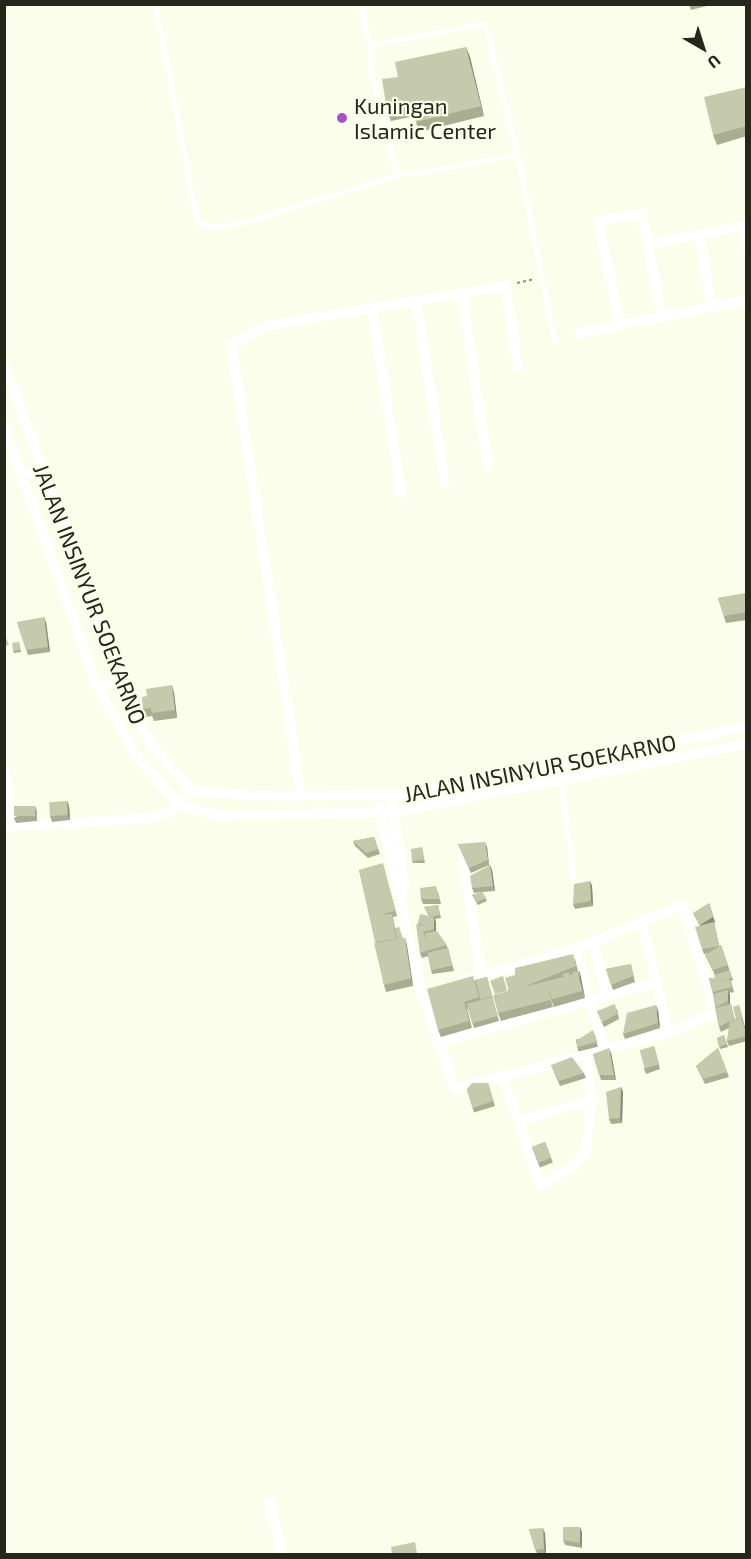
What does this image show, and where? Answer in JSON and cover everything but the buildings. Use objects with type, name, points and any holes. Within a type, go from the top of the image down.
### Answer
[{"type":"street","points":[[620,325],[598,221],[642,214],[663,317]]},
{"type":"street","points":[[656,243],[743,226],[747,246]]},
{"type":"street","points":[[699,234],[711,307]]},
{"type":"street","points":[[301,796],[231,345],[266,327],[505,286],[518,366]]},
{"type":"street","points":[[462,293],[488,467]]},
{"type":"street","points":[[580,333],[747,300]]},
{"type":"street","points":[[416,301],[445,483]]},
{"type":"street","points":[[372,308],[402,494]]},
{"type":"street","name":"JALAN INSINYUR SOEKARNO","points":[[4,363],[119,679],[152,746],[191,790],[301,796],[392,795],[747,727]]},
{"type":"street","name":"JALAN INSINYUR SOEKARNO","points":[[4,426],[20,476],[98,688],[137,757],[179,805],[219,816],[394,812],[561,783],[747,744]]},
{"type":"street","points":[[20,476],[42,470]]},
{"type":"street","points":[[98,688],[119,679]]},
{"type":"street","points":[[661,745],[664,761]]},
{"type":"street","points":[[4,767],[9,826],[153,818],[179,805],[191,790]]},
{"type":"street","points":[[392,795],[404,885],[401,893]]},
{"type":"street","points":[[376,796],[437,1043],[455,1089],[711,1020],[716,1010],[686,907],[575,949],[451,984]]},
{"type":"street","points":[[462,854],[481,976]]},
{"type":"street","points":[[642,922],[668,1032]]},
{"type":"street","points":[[594,942],[607,996]]},
{"type":"street","points":[[575,949],[604,1048]]},
{"type":"street","points":[[437,1043],[658,982]]},
{"type":"street","points":[[502,1076],[541,1185],[574,1166],[586,1151],[591,1100],[586,1053]]},
{"type":"street","points":[[518,1121],[591,1100]]},
{"type":"street","points":[[270,1502],[282,1554]]},
{"type":"lane","points":[[155,4],[197,222],[212,227],[238,224],[401,174],[517,154]]},
{"type":"lane","points":[[359,4],[370,45],[369,62],[387,141],[401,174]]},
{"type":"lane","points":[[370,45],[485,23],[517,154],[554,340]]},
{"type":"lane","points":[[561,783],[574,885]]},
{"type":"path","points":[[505,286],[543,277]]},
{"type":"place","name":"Kuningan Islamic Center","points":[[342,118]]}]
